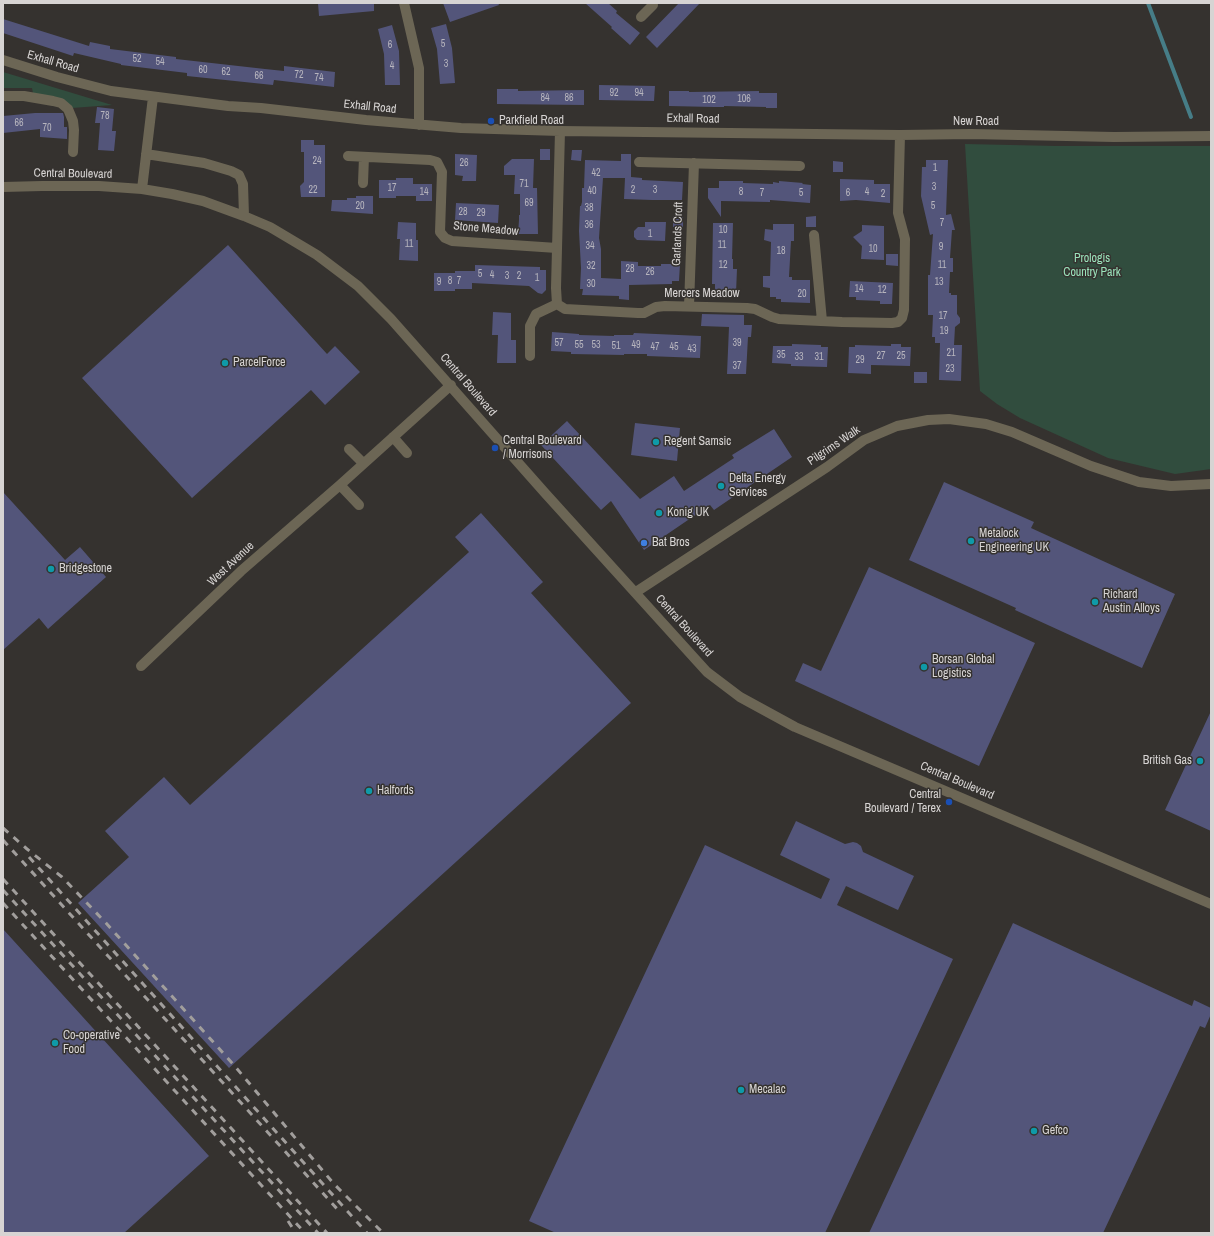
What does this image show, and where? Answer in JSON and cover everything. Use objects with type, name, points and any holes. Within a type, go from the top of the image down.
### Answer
[{"type":"street","points":[[404,3],[419,68],[419,125]]},
{"type":"street","points":[[641,18],[652,4]]},
{"type":"street","name":"Exhall Road","points":[[3,60],[111,92],[152,98],[419,125],[461,128],[560,131],[740,133]]},
{"type":"street","points":[[3,96],[24,96],[61,103],[68,109],[73,121],[73,152]]},
{"type":"street","points":[[142,189],[152,98]]},
{"type":"street","points":[[530,356],[530,326],[536,314],[557,304],[560,131]]},
{"type":"street","name":"New Road","points":[[740,133],[900,135],[971,134],[1114,137],[1211,136]]},
{"type":"street","name":"Mercers Meadow","points":[[557,304],[565,309],[638,313],[644,313],[665,306],[747,308],[755,309],[779,319],[842,322],[898,322],[902,318],[904,310],[905,240],[898,213],[900,135]]},
{"type":"street","points":[[146,154],[204,163],[239,175],[243,184],[244,216]]},
{"type":"street","name":"Stone Meadow","points":[[348,156],[430,160],[438,162],[442,172],[440,232],[445,238],[452,241],[557,248]]},
{"type":"street","points":[[363,183],[364,157]]},
{"type":"street","points":[[639,162],[800,166]]},
{"type":"street","name":"Garlands Croft","points":[[689,306],[694,163]]},
{"type":"street","name":"Central Boulevard","points":[[3,187],[99,186],[142,189],[203,202],[244,216],[270,227],[317,255],[358,286],[392,318],[545,493],[707,672],[740,697],[796,727],[1211,904]]},
{"type":"street","points":[[814,235],[822,321]]},
{"type":"street","name":"West Avenue","points":[[141,666],[241,571],[340,485],[451,385]]},
{"type":"street","name":"Pilgrims Walk","points":[[636,592],[827,467],[864,440],[898,426],[928,420],[949,419],[986,424],[1012,432],[1092,466],[1139,482],[1171,486],[1211,484]]},
{"type":"street","points":[[393,437],[407,453]]},
{"type":"street","points":[[349,449],[363,463]]},
{"type":"street","points":[[340,485],[359,505]]},
{"type":"green space","points":[[3,72],[112,105],[72,108],[33,93],[32,88],[3,88]]},
{"type":"green space","name":"Prologis Country Park","points":[[965,144],[1056,146],[1211,146],[1211,469],[1175,474],[1108,458],[1020,418],[997,404],[980,391]]},
{"type":"building","points":[[318,3],[374,3],[374,11],[319,16]]},
{"type":"building","points":[[443,3],[498,3],[499,5],[450,22]]},
{"type":"building","points":[[585,3],[608,3],[617,11],[616,13],[640,33],[630,45]]},
{"type":"building","points":[[679,3],[700,3],[657,48],[646,37]]},
{"type":"building","points":[[3,19],[89,46],[90,42],[110,46],[110,49],[176,57],[176,59],[265,69],[284,71],[284,66],[335,72],[334,87],[274,80],[273,85],[187,76],[187,73],[121,65],[74,53],[73,56],[3,33]]},
{"type":"building","points":[[446,24],[452,48],[455,83],[440,84],[437,49],[431,28]]},
{"type":"building","points":[[392,25],[399,51],[400,85],[385,85],[384,54],[378,29]]},
{"type":"building","points":[[599,85],[655,86],[654,101],[599,100]]},
{"type":"building","points":[[497,89],[518,89],[518,91],[584,90],[584,105],[497,104]]},
{"type":"building","points":[[669,91],[759,91],[759,93],[777,93],[777,108],[669,106]]},
{"type":"building","points":[[97,107],[114,109],[112,131],[116,131],[114,151],[98,150],[100,123],[95,123]]},
{"type":"building","points":[[35,113],[63,113],[64,127],[67,127],[67,139],[40,137],[40,129],[3,133],[3,116]]},
{"type":"building","points":[[301,140],[314,140],[314,145],[325,145],[325,197],[301,197],[300,186],[304,182],[304,152],[301,152]]},
{"type":"building","points":[[540,149],[550,149],[550,160],[540,160]]},
{"type":"building","points":[[572,150],[582,150],[581,161],[571,160]]},
{"type":"building","points":[[455,154],[477,155],[476,181],[462,181],[463,176],[455,175]]},
{"type":"building","points":[[621,154],[631,154],[631,177],[642,178],[642,180],[683,182],[682,200],[624,199],[625,178],[603,178],[599,238],[601,249],[601,278],[621,279],[621,261],[638,262],[638,266],[680,264],[679,281],[672,281],[672,284],[629,285],[629,300],[619,299],[619,296],[582,295],[583,289],[580,289],[581,268],[579,231],[582,188],[584,188],[585,160],[621,161]]},
{"type":"building","points":[[512,159],[534,159],[533,188],[537,188],[538,234],[518,234],[520,194],[514,194],[515,175],[504,175],[504,166]]},
{"type":"building","points":[[926,160],[948,160],[946,215],[951,214],[955,230],[952,230],[950,258],[953,258],[953,272],[950,272],[949,293],[951,293],[951,295],[957,295],[957,314],[960,318],[960,323],[955,327],[954,345],[962,345],[961,381],[939,380],[940,343],[935,343],[935,337],[932,337],[933,315],[928,315],[928,275],[930,275],[933,234],[930,235],[921,196],[922,167],[926,167]]},
{"type":"building","points":[[833,161],[843,162],[843,172],[833,172]]},
{"type":"building","points":[[396,178],[413,178],[413,184],[432,184],[432,201],[416,201],[416,196],[379,198],[379,180],[396,180]]},
{"type":"building","points":[[840,179],[874,180],[874,184],[890,184],[890,203],[856,200],[840,201]]},
{"type":"building","points":[[719,181],[743,181],[743,183],[773,184],[773,182],[779,183],[779,181],[803,183],[802,184],[811,185],[810,203],[770,200],[770,202],[721,201],[721,217],[708,198],[708,188],[719,188]]},
{"type":"building","points":[[356,196],[373,196],[373,214],[331,211],[332,200],[347,200],[347,198],[356,198]]},
{"type":"building","points":[[456,203],[499,205],[498,223],[455,220]]},
{"type":"building","points":[[673,216],[683,217],[683,227],[673,227]]},
{"type":"building","points":[[816,216],[816,227],[806,227],[806,217]]},
{"type":"building","points":[[398,222],[416,223],[418,261],[399,260],[400,239],[397,239]]},
{"type":"building","points":[[645,222],[666,222],[665,241],[637,240],[634,237],[634,231],[638,227],[645,227]]},
{"type":"building","points":[[713,223],[733,223],[732,259],[733,269],[737,269],[736,293],[715,293],[715,284],[712,284]]},
{"type":"building","points":[[773,224],[794,224],[794,241],[791,241],[789,277],[792,277],[792,280],[810,280],[810,303],[781,302],[781,299],[770,297],[770,288],[763,287],[763,276],[770,276],[771,242],[764,240],[765,229],[773,230]]},
{"type":"building","points":[[862,225],[884,226],[884,260],[861,259],[862,246],[853,237],[862,231]]},
{"type":"building","name":"ParcelForce","points":[[228,245],[327,354],[335,346],[360,372],[325,405],[311,390],[192,498],[82,378]]},
{"type":"building","points":[[886,254],[898,254],[898,266],[886,265]]},
{"type":"building","points":[[475,265],[540,267],[540,270],[546,270],[546,290],[542,294],[538,293],[529,286],[472,283],[472,289],[434,291],[434,273],[475,271]]},
{"type":"building","points":[[850,281],[893,283],[892,304],[880,304],[880,301],[856,300],[856,297],[849,297]]},
{"type":"building","points":[[493,312],[511,313],[511,340],[516,340],[516,363],[497,363],[498,335],[492,335]]},
{"type":"building","points":[[702,314],[744,315],[744,325],[752,325],[751,337],[748,337],[746,374],[727,374],[729,327],[701,326]]},
{"type":"building","points":[[552,332],[579,335],[614,336],[633,335],[634,333],[701,336],[700,358],[647,356],[647,354],[571,354],[571,352],[551,351]]},
{"type":"building","points":[[792,344],[821,345],[821,347],[828,347],[827,367],[791,366],[791,364],[772,363],[773,346],[792,346]]},
{"type":"building","points":[[891,344],[901,344],[901,347],[911,347],[910,366],[871,365],[871,374],[848,373],[849,347],[855,347],[855,345],[891,346]]},
{"type":"building","points":[[914,372],[927,372],[927,383],[914,383]]},
{"type":"building","points":[[567,421],[640,499],[674,476],[684,491],[734,458],[732,455],[774,429],[792,457],[714,510],[710,505],[644,550],[611,501],[601,510],[541,445]]},
{"type":"building","name":"Regent Samsic","points":[[635,423],[680,428],[677,461],[631,455]]},
{"type":"building","points":[[944,482],[1034,522],[1031,528],[1175,594],[1142,668],[1015,610],[1016,608],[909,560]]},
{"type":"building","name":"Bridgestone","points":[[3,492],[65,560],[80,547],[106,577],[48,629],[39,618],[3,650]]},
{"type":"building","name":"Halfords","points":[[481,513],[543,582],[531,593],[631,703],[229,1068],[78,903],[129,857],[105,831],[164,777],[190,805],[469,552],[455,537]]},
{"type":"building","name":"Borsan Global Logistics","points":[[869,567],[1035,643],[979,766],[795,681],[803,663],[821,671]]},
{"type":"building","name":"British Gas","points":[[1211,711],[1211,831],[1165,810]]},
{"type":"building","name":"Mecalac","points":[[796,821],[845,844],[853,842],[857,843],[861,846],[863,852],[914,876],[898,910],[846,886],[837,905],[953,959],[825,1233],[556,1233],[529,1221],[705,845],[821,899],[830,879],[780,855]]},
{"type":"building","name":"Gefco","points":[[1013,923],[1192,1006],[1194,1000],[1211,1008],[1211,1014],[1205,1028],[1200,1026],[1103,1233],[869,1233]]},
{"type":"building","name":"Co-operative Food","points":[[3,929],[209,1156],[124,1233],[3,1233]]},
{"type":"waterway","points":[[1148,3],[1191,117]]},
{"type":"railway","points":[[3,828],[62,877],[106,923],[233,1064],[334,1184],[383,1233]]},
{"type":"railway","points":[[3,840],[339,1211]]},
{"type":"railway","points":[[29,857],[367,1233]]},
{"type":"railway","points":[[3,879],[327,1233]]},
{"type":"railway","points":[[3,890],[318,1233]]},
{"type":"railway","points":[[3,903],[305,1233]]},
{"type":"railway","points":[[288,1221],[296,1233]]},
{"type":"place","name":"Parkfield Road","points":[[491,121]]},
{"type":"place","name":"ParcelForce","points":[[225,363]]},
{"type":"place","name":"Regent Samsic","points":[[656,442]]},
{"type":"place","name":"Central Boulevard / Morrisons","points":[[495,448]]},
{"type":"place","name":"Delta Energy Services","points":[[721,486]]},
{"type":"place","name":"Konig UK","points":[[659,513]]},
{"type":"place","name":"Metalock Engineering UK","points":[[971,541]]},
{"type":"place","name":"Bat Bros","points":[[644,543]]},
{"type":"place","name":"Bridgestone","points":[[51,569]]},
{"type":"place","name":"Richard Austin Alloys","points":[[1095,602]]},
{"type":"place","name":"Borsan Global Logistics","points":[[924,667]]},
{"type":"place","name":"British Gas","points":[[1200,761]]},
{"type":"place","name":"Halfords","points":[[369,791]]},
{"type":"place","name":"Central Boulevard / Terex","points":[[949,802]]},
{"type":"place","name":"Co-operative Food","points":[[55,1043]]},
{"type":"place","name":"Mecalac","points":[[741,1090]]},
{"type":"place","name":"Gefco","points":[[1034,1131]]}]
